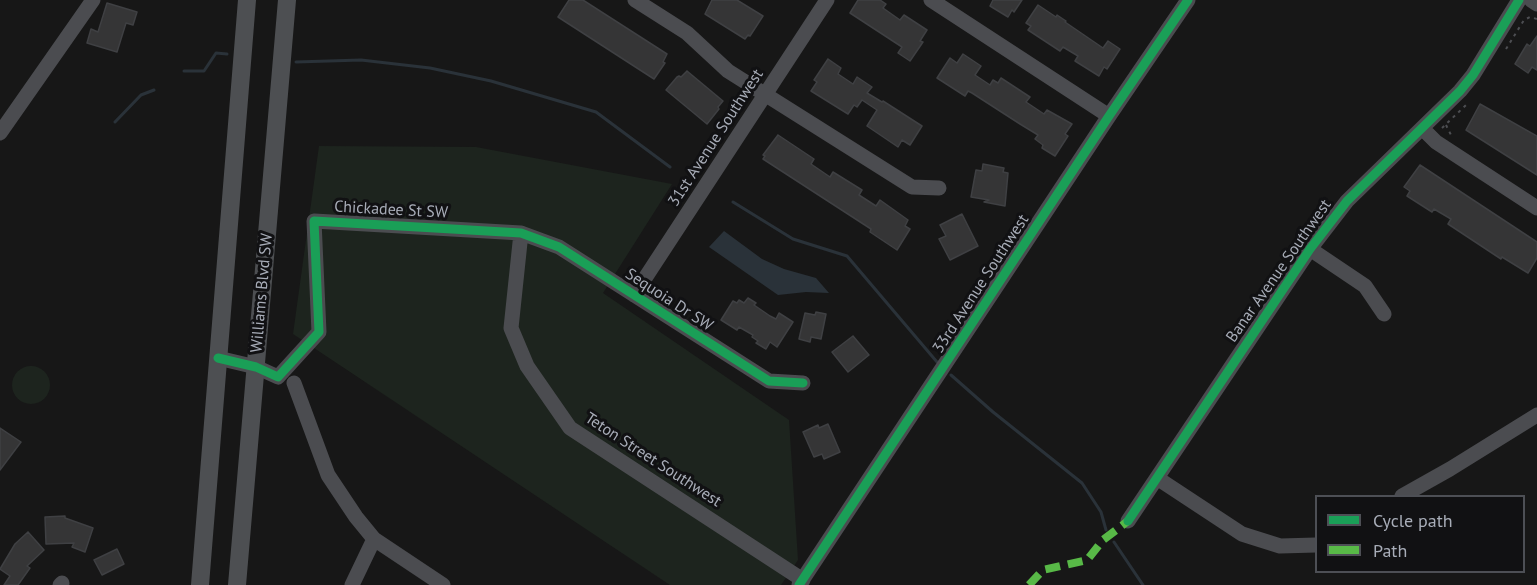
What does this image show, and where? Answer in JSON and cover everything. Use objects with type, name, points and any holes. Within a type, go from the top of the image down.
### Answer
[{"type":"main road","points":[[200,585],[247,0]]},
{"type":"main road","name":"Williams Blvd SW","points":[[237,585],[287,0]]},
{"type":"street","points":[[0,133],[93,0]]},
{"type":"street","points":[[635,0],[687,33],[728,71],[912,187],[939,188]]},
{"type":"street","name":"31st Avenue Southwest","points":[[634,295],[827,0]]},
{"type":"street","points":[[931,0],[1109,116]]},
{"type":"street","name":"33rd Avenue Southwest","points":[[801,582],[1188,0]]},
{"type":"street","name":"Banar Avenue Southwest","points":[[1128,521],[1310,249],[1347,201],[1460,91],[1473,75],[1519,0]]},
{"type":"street","points":[[1531,0],[1537,4]]},
{"type":"street","points":[[1423,129],[1436,142],[1537,208]]},
{"type":"street","name":"Chickadee St SW","points":[[218,357],[256,367],[278,376],[319,332],[314,220],[521,233]]},
{"type":"street","name":"Sequoia Dr SW","points":[[521,233],[559,247],[769,381],[803,383]]},
{"type":"street","name":"Teton Street Southwest","points":[[521,233],[511,328],[527,366],[570,428],[801,582]]},
{"type":"street","points":[[1310,249],[1365,286],[1384,314]]},
{"type":"street","points":[[294,383],[328,475],[356,517],[374,539],[443,585]]},
{"type":"street","points":[[1404,495],[1537,415]]},
{"type":"street","points":[[1157,478],[1242,534],[1280,546],[1315,545]]},
{"type":"street","points":[[352,585],[374,539]]},
{"type":"shaded area","points":[[319,146],[476,147],[672,184],[603,293],[789,420],[798,560],[781,585],[670,585],[293,334]]},
{"type":"shaded area","points":[[724,231],[762,259],[784,269],[816,278],[829,293],[806,292],[778,295],[709,247]]},
{"type":"shaded area","points":[[31,366],[45,371],[50,385],[45,399],[31,404],[17,399],[12,385],[17,371]]},
{"type":"building","points":[[569,0],[583,0],[667,54],[663,62],[665,63],[654,79],[558,17]]},
{"type":"building","points":[[712,0],[737,0],[763,16],[750,36],[748,35],[745,39],[705,14]]},
{"type":"building","points":[[858,0],[880,0],[886,4],[883,8],[900,20],[904,15],[927,30],[920,41],[923,42],[910,61],[898,53],[902,47],[850,13]]},
{"type":"building","points":[[993,0],[1022,0],[1008,17],[990,6]]},
{"type":"building","points":[[107,3],[137,12],[133,25],[126,23],[117,52],[87,43],[91,29],[98,32]]},
{"type":"building","points":[[1038,5],[1056,17],[1057,15],[1103,48],[1108,41],[1120,49],[1107,69],[1104,67],[1099,76],[1075,61],[1078,56],[1063,47],[1060,51],[1028,30],[1031,26],[1026,23]]},
{"type":"building","points":[[1537,36],[1537,70],[1532,67],[1528,73],[1515,64],[1527,44],[1530,46]]},
{"type":"building","points":[[963,54],[981,66],[975,75],[990,85],[993,80],[998,83],[1001,78],[1030,97],[1026,102],[1044,114],[1047,110],[1072,124],[1065,134],[1068,136],[1055,156],[1042,148],[1043,145],[1035,139],[1038,135],[972,93],[968,91],[965,96],[937,78],[950,58],[957,63]]},
{"type":"building","points":[[828,59],[841,68],[838,74],[853,84],[857,77],[872,87],[867,93],[922,126],[910,145],[902,140],[898,147],[867,126],[877,110],[862,100],[857,107],[854,105],[848,114],[811,91],[817,82],[814,80]]},
{"type":"building","points":[[687,71],[723,101],[707,124],[666,90],[677,77],[681,77]]},
{"type":"building","points":[[1480,104],[1537,136],[1537,175],[1466,130]]},
{"type":"building","points":[[778,135],[814,159],[811,164],[830,177],[833,172],[862,190],[859,195],[876,206],[880,200],[908,220],[905,226],[910,229],[897,250],[870,232],[871,229],[763,159],[765,156],[763,155]]},
{"type":"building","points":[[983,164],[1004,168],[1003,172],[1008,173],[1005,206],[971,197],[976,170],[982,171]]},
{"type":"building","points":[[1420,165],[1537,242],[1537,258],[1528,273],[1502,257],[1501,259],[1448,224],[1451,219],[1434,209],[1432,212],[1407,196],[1410,191],[1404,187]]},
{"type":"building","points":[[962,214],[978,246],[950,260],[939,239],[946,236],[940,225]]},
{"type":"building","points":[[748,298],[770,316],[776,319],[779,313],[793,322],[777,347],[770,342],[766,349],[756,343],[758,341],[752,337],[753,335],[739,327],[737,330],[721,320],[733,301],[737,303],[739,300],[744,303]]},
{"type":"building","points":[[816,312],[826,314],[821,339],[811,337],[810,342],[799,339],[805,313],[815,315]]},
{"type":"building","points":[[853,336],[869,355],[848,372],[832,352]]},
{"type":"building","points":[[828,424],[840,452],[824,459],[822,454],[814,457],[803,432],[818,425],[819,428]]},
{"type":"building","points":[[0,428],[21,442],[0,470]]},
{"type":"building","points":[[65,516],[65,518],[93,528],[85,552],[72,547],[74,543],[46,544],[45,517]]},
{"type":"building","points":[[28,532],[44,550],[27,566],[30,568],[18,585],[4,585],[10,576],[0,569],[15,544]]},
{"type":"building","points":[[117,549],[124,564],[102,575],[94,560]]},
{"type":"waterway","points":[[184,71],[204,71],[216,53],[227,54]]},
{"type":"waterway","points":[[296,62],[361,60],[430,68],[491,81],[596,112],[670,167]]},
{"type":"waterway","points":[[115,122],[141,95],[154,90]]},
{"type":"waterway","points":[[733,202],[793,239],[847,256],[937,362]]},
{"type":"waterway","points":[[951,375],[993,412],[1082,483],[1101,512],[1106,530]]},
{"type":"waterway","points":[[1114,542],[1143,585]]},
{"type":"marked path","points":[[1029,585],[1043,570],[1087,560],[1103,540],[1128,521]]},
{"type":"cycle path","points":[[799,585],[1188,0]]},
{"type":"cycle path","points":[[1128,521],[1310,249],[1347,201],[1460,91],[1473,75],[1519,0]]},
{"type":"cycle path","points":[[218,358],[256,367],[278,377],[319,332],[314,221],[521,233],[559,247],[769,381],[803,383]]}]
